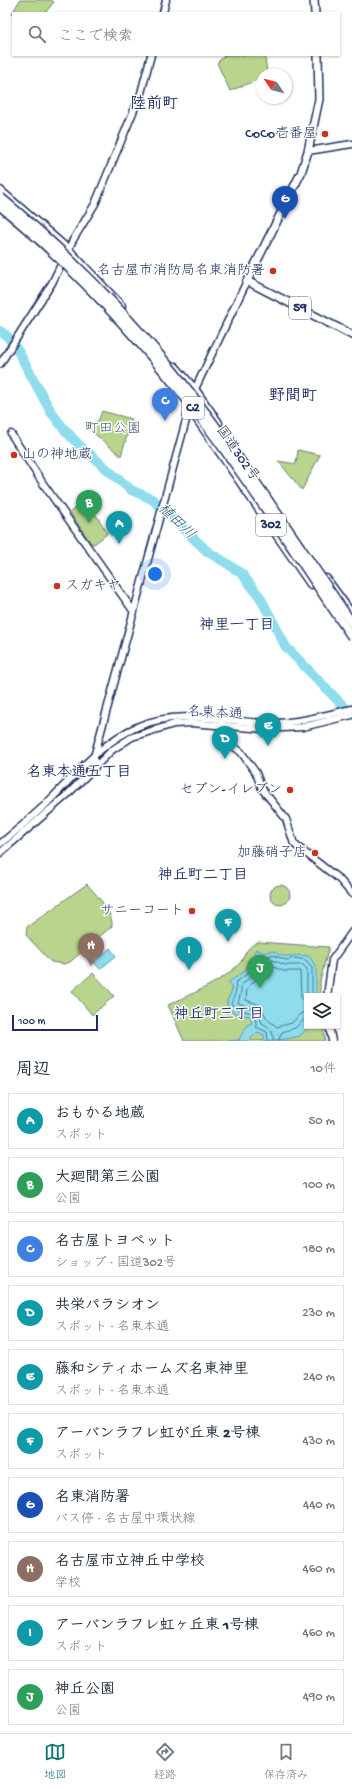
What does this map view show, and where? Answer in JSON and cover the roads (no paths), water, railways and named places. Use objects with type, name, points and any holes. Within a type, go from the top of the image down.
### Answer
[{"type":"highway","name":"国道302号","points":[[0,191],[68,250],[111,295],[194,389],[352,615]]},
{"type":"highway","name":"C2","points":[[0,197],[109,298],[174,372],[239,459],[352,623]]},
{"type":"highway","name":"国道302号","points":[[0,208],[62,264],[122,327],[189,408],[352,643]]},
{"type":"highway","name":"C2","points":[[0,208],[40,241],[104,303],[167,375],[202,419],[234,464],[352,637]]},
{"type":"main road","points":[[314,0],[315,12]]},
{"type":"main road","points":[[247,281],[301,173],[308,151],[319,99],[318,56]]},
{"type":"main road","name":"59","points":[[247,281],[352,335]]},
{"type":"street","points":[[163,12],[166,0]]},
{"type":"street","points":[[0,364],[52,283],[68,250],[95,204],[141,93],[151,56]]},
{"type":"street","points":[[308,151],[352,144]]},
{"type":"street","points":[[94,766],[94,757],[194,389],[247,281]]},
{"type":"street","points":[[12,434],[42,482],[134,612]]},
{"type":"street","name":"名東本通","points":[[0,853],[68,794],[94,766],[112,750],[132,737],[174,724],[272,723],[302,721],[352,709]]},
{"type":"street","name":"名東本通","points":[[0,844],[44,807],[94,757],[114,740],[138,726],[157,720],[179,718],[262,729],[303,728],[352,715]]},
{"type":"street","points":[[222,723],[220,736],[241,752],[249,762],[260,780],[262,789],[286,819],[294,844],[339,880],[352,894]]},
{"type":"street","points":[[327,993],[332,960],[352,932]]},
{"type":"street","points":[[329,1029],[332,1041]]},
{"type":"water","points":[[110,948],[116,956],[100,969],[94,962]]},
{"type":"water","points":[[256,949],[262,953],[271,951],[283,956],[309,956],[316,967],[316,993],[304,993],[304,1029],[306,1029],[300,1036],[264,1041],[264,1035],[258,1032],[248,1041],[238,1041],[247,1025],[252,1023],[250,1016],[236,1013],[227,1006],[232,990],[229,982],[245,971]]},
{"type":"waterway","name":"植田川","points":[[0,331],[8,337],[18,351],[51,412],[65,430],[78,444],[131,490],[152,499],[208,552],[242,574],[260,597],[286,647],[352,715]]},
{"type":"waterway","points":[[231,1041],[239,1040]]},
{"type":"place","name":"CoCo壱番屋","points":[[325,134]]},
{"type":"place","name":"名東消防署","points":[[285,219]]},
{"type":"place","name":"名古屋市消防局名東消防署","points":[[273,271]]},
{"type":"place","name":"名古屋トヨペット","points":[[165,421]]},
{"type":"place","name":"山の神地蔵","points":[[14,455]]},
{"type":"place","name":"大廻間第三公園","points":[[89,523]]},
{"type":"place","name":"おもかる地蔵","points":[[119,544]]},
{"type":"place","name":"スガキヤ","points":[[57,586]]},
{"type":"place","name":"藤和シティホームズ名東神里","points":[[268,746]]},
{"type":"place","name":"共栄パラシオン","points":[[225,759]]},
{"type":"place","name":"セブン-イレブン","points":[[290,790]]},
{"type":"place","name":"加藤硝子店","points":[[315,853]]},
{"type":"place","name":"サニーコート","points":[[192,911]]},
{"type":"place","name":"アーバンラフレ虹が丘東 2号棟","points":[[228,942]]},
{"type":"place","name":"名古屋市立神丘中学校","points":[[91,966]]},
{"type":"place","name":"アーバンラフレ虹ヶ丘東 1号棟","points":[[189,970]]},
{"type":"place","name":"神丘公園","points":[[260,988]]},
{"type":"district","name":"陸前町","points":[[154,105]]},
{"type":"district","name":"野間町","points":[[293,397]]},
{"type":"district","name":"神里一丁目","points":[[237,626]]},
{"type":"district","name":"名東本通五丁目","points":[[79,773]]},
{"type":"district","name":"神丘町二丁目","points":[[203,876]]},
{"type":"district","name":"神丘町三丁目","points":[[219,1015]]},
{"type":"park label","name":"町田公園","points":[[113,429]]}]
